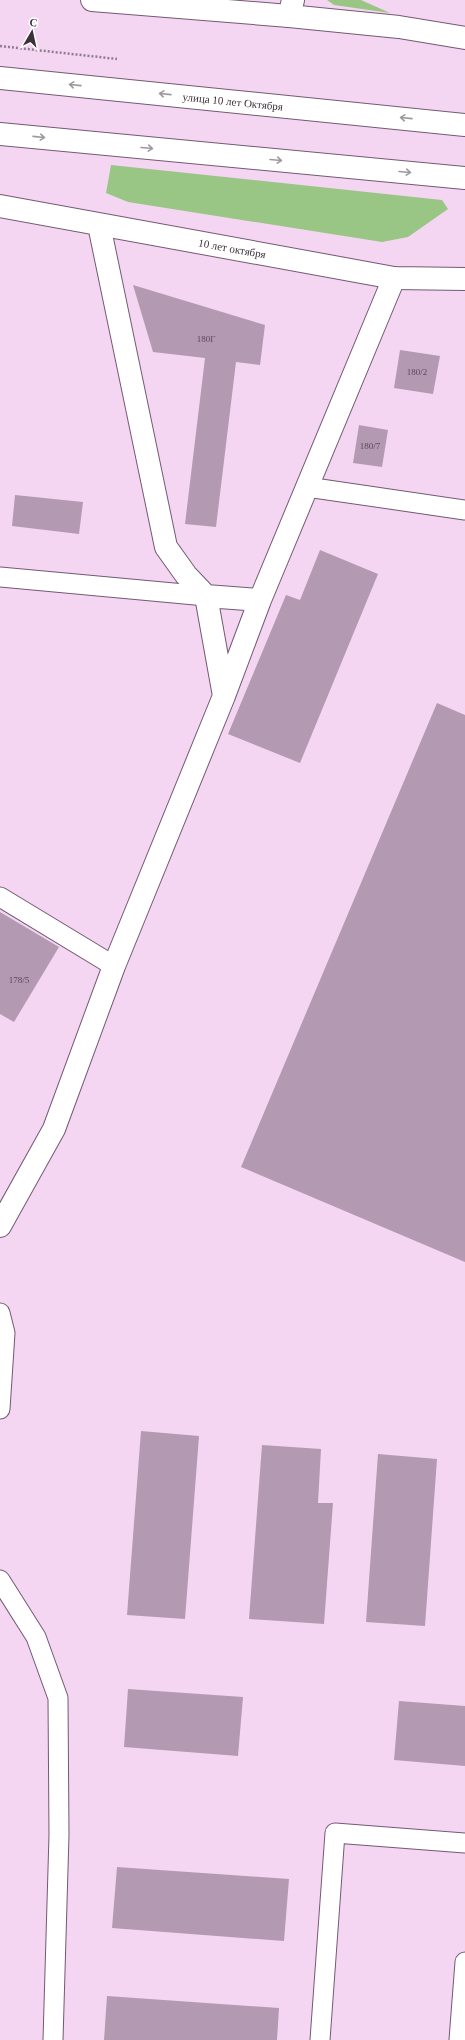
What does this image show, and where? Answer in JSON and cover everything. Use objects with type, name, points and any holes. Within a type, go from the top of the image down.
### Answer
[{"type":"street","points":[[92,0],[291,8],[462,37]]},
{"type":"street","name":"улица 10 лет Октября","points":[[0,78],[458,122]]},
{"type":"street","points":[[0,134],[465,178]]},
{"type":"street","name":"10 лет октября","points":[[0,206],[394,278],[465,279]]},
{"type":"street","points":[[99,225],[166,547],[186,575],[206,596],[224,696]]},
{"type":"street","points":[[0,1226],[54,1129],[114,966],[224,696],[260,600],[394,278]]},
{"type":"street","points":[[206,596],[260,600]]},
{"type":"lane","points":[[307,487],[465,510]]},
{"type":"lane","points":[[0,577],[206,596]]},
{"type":"lane","points":[[0,898],[114,966]]},
{"type":"lane","points":[[0,1313],[5,1333],[0,1409]]},
{"type":"lane","points":[[0,1580],[36,1637],[58,1698],[59,1835],[53,2040]]},
{"type":"lane","points":[[320,2040],[335,1834],[465,1843]]},
{"type":"lane","points":[[459,2040],[465,1962]]},
{"type":"path","points":[[0,46],[117,59]]},
{"type":"green space","points":[[327,0],[361,0],[390,13],[334,5]]},
{"type":"green space","points":[[111,165],[442,200],[448,209],[408,237],[382,242],[128,202],[106,193]]},
{"type":"building","points":[[133,285],[265,325],[260,365],[236,362],[216,527],[185,524],[205,358],[153,352]]},
{"type":"building","points":[[400,350],[440,356],[433,394],[394,388]]},
{"type":"building","points":[[359,425],[388,430],[382,467],[353,463]]},
{"type":"building","points":[[15,495],[83,502],[79,534],[12,526]]},
{"type":"building","points":[[320,550],[378,574],[300,763],[228,734],[286,595],[300,600]]},
{"type":"building","points":[[437,703],[465,715],[465,1262],[241,1167]]},
{"type":"building","points":[[0,912],[59,947],[14,1022],[0,1014]]},
{"type":"building","points":[[141,1431],[199,1436],[185,1619],[127,1615]]},
{"type":"building","points":[[262,1445],[321,1449],[318,1503],[333,1503],[324,1624],[249,1619]]},
{"type":"building","points":[[378,1454],[437,1459],[425,1626],[366,1622]]},
{"type":"building","points":[[128,1689],[243,1697],[238,1756],[124,1747]]},
{"type":"building","points":[[399,1701],[465,1706],[465,1766],[394,1760]]},
{"type":"building","points":[[117,1867],[289,1879],[284,1941],[112,1928]]},
{"type":"building","points":[[107,1996],[279,2008],[277,2040],[104,2040]]}]
